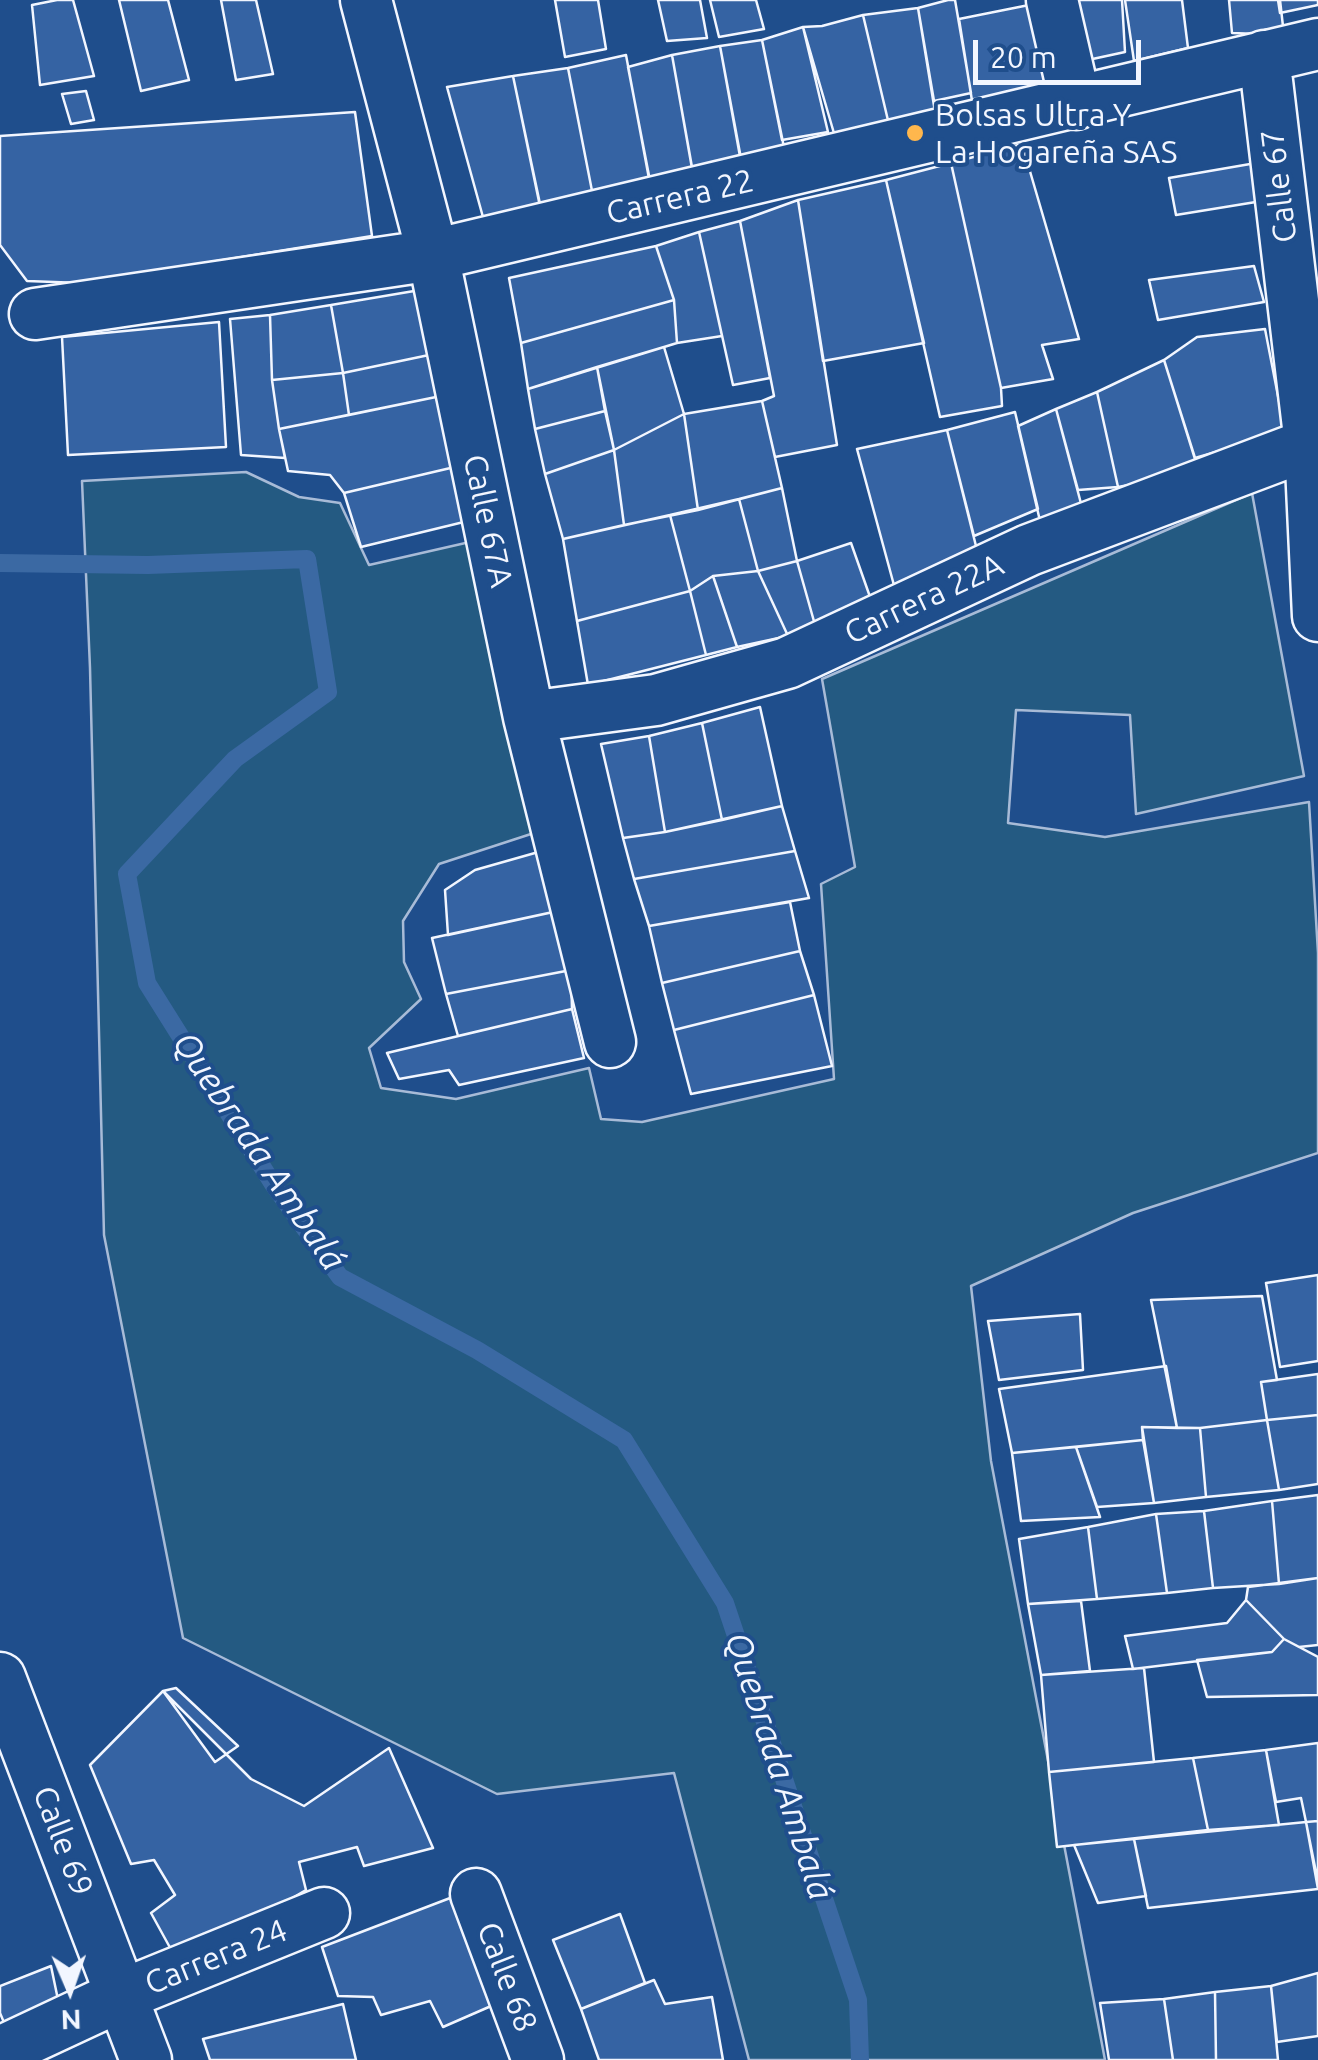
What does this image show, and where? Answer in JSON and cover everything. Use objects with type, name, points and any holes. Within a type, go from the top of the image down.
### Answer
[{"type":"street","name":"Calle 67A","points":[[366,0],[433,255],[530,717],[610,1042]]},
{"type":"street","points":[[1052,0],[1076,104]]},
{"type":"street","name":"Carrera 22","points":[[35,314],[433,255],[1318,44]]},
{"type":"street","name":"Calle 67","points":[[1264,56],[1310,444],[1318,616]]},
{"type":"street","name":"Carrera 22A","points":[[530,717],[656,700],[787,662],[1029,550],[1310,444]]},
{"type":"street","name":"Calle 69","points":[[0,1678],[146,2060]]},
{"type":"street","name":"Calle 68","points":[[476,1894],[538,2060]]},
{"type":"street","name":"Carrera 24","points":[[0,2052],[122,1995],[324,1913]]},
{"type":"shaded area","points":[[246,472],[299,497],[340,503],[369,565],[483,539],[534,833],[439,864],[403,921],[404,962],[421,999],[369,1048],[381,1088],[456,1099],[589,1068],[601,1119],[642,1122],[834,1079],[821,884],[855,867],[822,679],[1252,493],[1304,776],[1136,814],[1130,715],[1016,710],[1008,823],[1105,837],[1309,802],[1318,953],[1318,1153],[1133,1213],[971,1286],[991,1461],[1105,2060],[749,2060],[674,1773],[497,1794],[183,1638],[104,1235],[82,481]]},
{"type":"building","points":[[73,0],[94,76],[40,85],[32,5]]},
{"type":"building","points":[[119,0],[168,0],[189,80],[141,91]]},
{"type":"building","points":[[221,0],[256,0],[273,74],[236,80]]},
{"type":"building","points":[[555,0],[598,0],[606,49],[565,57]]},
{"type":"building","points":[[658,0],[700,0],[707,38],[667,41]]},
{"type":"building","points":[[710,0],[756,0],[764,29],[719,37]]},
{"type":"building","points":[[955,0],[971,93],[934,101],[918,8]]},
{"type":"building","points":[[1064,0],[1122,0],[1125,52],[1074,63]]},
{"type":"building","points":[[1125,0],[1182,0],[1188,48],[1134,61]]},
{"type":"building","points":[[1229,0],[1280,0],[1284,35],[1232,33]]},
{"type":"building","points":[[1278,0],[1318,0],[1318,5],[1280,13]]},
{"type":"building","points":[[1034,4],[1050,96],[973,107],[959,19]]},
{"type":"building","points":[[918,8],[937,124],[891,133],[863,15]]},
{"type":"building","points":[[863,15],[891,133],[838,147],[803,27]]},
{"type":"building","points":[[803,27],[828,132],[782,140],[762,40]]},
{"type":"building","points":[[762,40],[786,157],[742,164],[720,46]]},
{"type":"building","points":[[720,46],[743,173],[695,184],[672,55]]},
{"type":"building","points":[[626,55],[653,200],[593,196],[568,68]]},
{"type":"building","points":[[672,55],[693,174],[651,186],[628,67]]},
{"type":"building","points":[[568,68],[593,196],[540,204],[513,76]]},
{"type":"building","points":[[513,76],[542,216],[486,228],[447,87]]},
{"type":"building","points":[[86,91],[94,120],[71,124],[62,94]]},
{"type":"building","points":[[355,112],[372,236],[81,283],[27,281],[0,245],[0,136]]},
{"type":"building","points":[[1022,144],[1079,339],[1042,345],[1053,379],[1001,388],[951,163]]},
{"type":"building","points":[[951,163],[1002,406],[940,417],[886,180]]},
{"type":"building","points":[[1256,163],[1262,201],[1176,215],[1169,178]]},
{"type":"building","points":[[886,180],[924,343],[823,361],[798,200]]},
{"type":"building","points":[[798,200],[837,445],[775,457],[762,401],[774,396],[740,221]]},
{"type":"building","points":[[740,221],[770,378],[733,385],[699,232]]},
{"type":"building","points":[[699,232],[722,336],[677,343],[674,300],[656,246]]},
{"type":"building","points":[[656,246],[674,300],[521,343],[509,278]]},
{"type":"building","points":[[1254,266],[1264,302],[1158,320],[1149,280]]},
{"type":"building","points":[[420,290],[429,355],[343,373],[331,305]]},
{"type":"building","points":[[674,300],[677,343],[528,389],[521,343]]},
{"type":"building","points":[[331,305],[343,373],[272,380],[270,315]]},
{"type":"building","points":[[270,315],[272,380],[285,458],[241,455],[230,319]]},
{"type":"building","points":[[219,322],[226,447],[68,455],[62,337]]},
{"type":"building","points":[[1265,329],[1285,432],[1195,458],[1164,360],[1197,337]]},
{"type":"building","points":[[664,347],[684,414],[614,450],[597,367]]},
{"type":"building","points":[[429,355],[436,397],[349,415],[343,373]]},
{"type":"building","points":[[1164,360],[1199,472],[1118,487],[1097,392]]},
{"type":"building","points":[[597,367],[605,411],[535,429],[528,389]]},
{"type":"building","points":[[343,373],[349,415],[279,429],[272,380]]},
{"type":"building","points":[[1097,392],[1118,487],[1078,490],[1056,409]]},
{"type":"building","points":[[436,397],[459,466],[344,493],[330,475],[288,471],[279,429]]},
{"type":"building","points":[[762,401],[782,488],[698,510],[684,414]]},
{"type":"building","points":[[1056,409],[1083,511],[1040,521],[1018,426]]},
{"type":"building","points":[[605,411],[614,450],[545,474],[535,429]]},
{"type":"building","points":[[1015,412],[1038,509],[974,536],[947,430]]},
{"type":"building","points":[[684,414],[698,510],[624,525],[614,450]]},
{"type":"building","points":[[947,430],[978,554],[898,600],[857,449]]},
{"type":"building","points":[[614,450],[624,525],[563,539],[545,474]]},
{"type":"building","points":[[459,466],[472,520],[361,547],[344,493]]},
{"type":"building","points":[[782,488],[797,561],[758,571],[739,499]]},
{"type":"building","points":[[739,499],[758,571],[713,576],[690,591],[670,515]]},
{"type":"building","points":[[670,515],[690,591],[577,621],[563,539]]},
{"type":"building","points":[[851,543],[875,611],[817,632],[797,561]]},
{"type":"building","points":[[797,561],[817,632],[788,636],[758,571]]},
{"type":"building","points":[[758,571],[788,636],[737,647],[713,576]]},
{"type":"building","points":[[713,576],[737,647],[706,655],[690,591]]},
{"type":"building","points":[[690,591],[706,655],[588,685],[577,621]]},
{"type":"building","points":[[760,707],[782,806],[722,820],[702,723]]},
{"type":"building","points":[[702,723],[722,820],[665,832],[649,736]]},
{"type":"building","points":[[649,736],[665,832],[623,838],[601,744]]},
{"type":"building","points":[[782,806],[795,851],[634,879],[623,838]]},
{"type":"building","points":[[549,849],[567,909],[448,935],[445,890],[475,870]]},
{"type":"building","points":[[795,851],[809,898],[649,926],[634,879]]},
{"type":"building","points":[[790,902],[800,951],[662,983],[649,926]]},
{"type":"building","points":[[567,909],[571,970],[446,994],[432,938]]},
{"type":"building","points":[[800,951],[814,995],[674,1030],[662,983]]},
{"type":"building","points":[[571,970],[572,1009],[458,1036],[446,994]]},
{"type":"building","points":[[814,995],[832,1066],[691,1094],[674,1030]]},
{"type":"building","points":[[572,1009],[584,1058],[459,1085],[449,1070],[399,1079],[387,1053]]},
{"type":"building","points":[[1318,1275],[1318,1361],[1280,1367],[1266,1283]]},
{"type":"building","points":[[1262,1296],[1277,1380],[1261,1382],[1267,1420],[1177,1428],[1151,1300]]},
{"type":"building","points":[[1080,1314],[1083,1370],[999,1380],[988,1321]]},
{"type":"building","points":[[1166,1366],[1177,1428],[1142,1427],[1143,1440],[1012,1453],[999,1389]]},
{"type":"building","points":[[1318,1374],[1318,1415],[1267,1420],[1261,1382]]},
{"type":"building","points":[[1318,1415],[1318,1484],[1279,1490],[1267,1420]]},
{"type":"building","points":[[1267,1420],[1279,1490],[1206,1497],[1200,1428]]},
{"type":"building","points":[[1142,1427],[1200,1428],[1206,1497],[1154,1503]]},
{"type":"building","points":[[1143,1440],[1154,1503],[1097,1507],[1076,1447]]},
{"type":"building","points":[[1076,1447],[1100,1517],[1021,1521],[1012,1453]]},
{"type":"building","points":[[1318,1495],[1318,1578],[1279,1584],[1272,1501]]},
{"type":"building","points":[[1272,1501],[1279,1584],[1213,1588],[1204,1511]]},
{"type":"building","points":[[1204,1511],[1213,1588],[1167,1593],[1156,1514]]},
{"type":"building","points":[[1156,1514],[1167,1593],[1097,1599],[1088,1527]]},
{"type":"building","points":[[1088,1527],[1097,1599],[1028,1604],[1019,1539]]},
{"type":"building","points":[[1318,1578],[1318,1645],[1299,1647],[1284,1639],[1246,1600],[1248,1587]]},
{"type":"building","points":[[1246,1600],[1284,1639],[1272,1652],[1133,1669],[1125,1636],[1227,1623]]},
{"type":"building","points":[[1081,1601],[1090,1671],[1041,1675],[1028,1604]]},
{"type":"building","points":[[1284,1639],[1318,1657],[1318,1695],[1207,1697],[1197,1660],[1272,1652]]},
{"type":"building","points":[[1144,1668],[1154,1762],[1049,1772],[1041,1675]]},
{"type":"building","points":[[176,1688],[238,1746],[215,1762],[163,1691]]},
{"type":"building","points":[[163,1691],[251,1779],[304,1806],[389,1748],[433,1848],[364,1866],[357,1847],[299,1862],[306,1890],[179,1964],[151,1913],[175,1895],[154,1860],[131,1864],[90,1765]]},
{"type":"building","points":[[1318,1743],[1318,1821],[1306,1822],[1301,1798],[1276,1802],[1266,1750]]},
{"type":"building","points":[[1266,1750],[1279,1825],[1208,1830],[1193,1758]]},
{"type":"building","points":[[1193,1758],[1208,1830],[1057,1847],[1049,1772]]},
{"type":"building","points":[[1318,1821],[1318,1882],[1306,1822]]},
{"type":"building","points":[[1306,1822],[1318,1889],[1148,1908],[1134,1839]]},
{"type":"building","points":[[1134,1839],[1146,1896],[1098,1903],[1074,1845]]},
{"type":"building","points":[[458,1895],[498,2003],[443,2027],[430,2001],[381,2015],[373,1997],[338,1996],[322,1947]]},
{"type":"building","points":[[620,1914],[645,1983],[581,2009],[553,1940]]},
{"type":"building","points":[[51,1966],[62,2019],[10,2037],[0,2013],[0,1986]]},
{"type":"building","points":[[1318,1973],[1318,2036],[1277,2042],[1271,1986]]},
{"type":"building","points":[[654,1980],[665,2004],[712,1997],[723,2060],[599,2060],[581,2009]]},
{"type":"building","points":[[1271,1986],[1278,2060],[1216,2060],[1215,1992]]},
{"type":"building","points":[[1215,1992],[1216,2060],[1173,2060],[1164,1999]]},
{"type":"building","points":[[1164,1999],[1173,2060],[1109,2060],[1100,2003]]},
{"type":"building","points":[[343,2004],[356,2060],[210,2060],[203,2039]]},
{"type":"waterway","name":"Quebrada Ambalá","points":[[0,563],[148,565],[307,559],[328,692],[235,759],[127,874],[147,983],[273,1184],[340,1277],[477,1350],[624,1440],[725,1603],[858,2000],[860,2060]]},
{"type":"place","name":"Bolsas Ultra Y La Hogareña SAS","points":[[915,133]]}]
